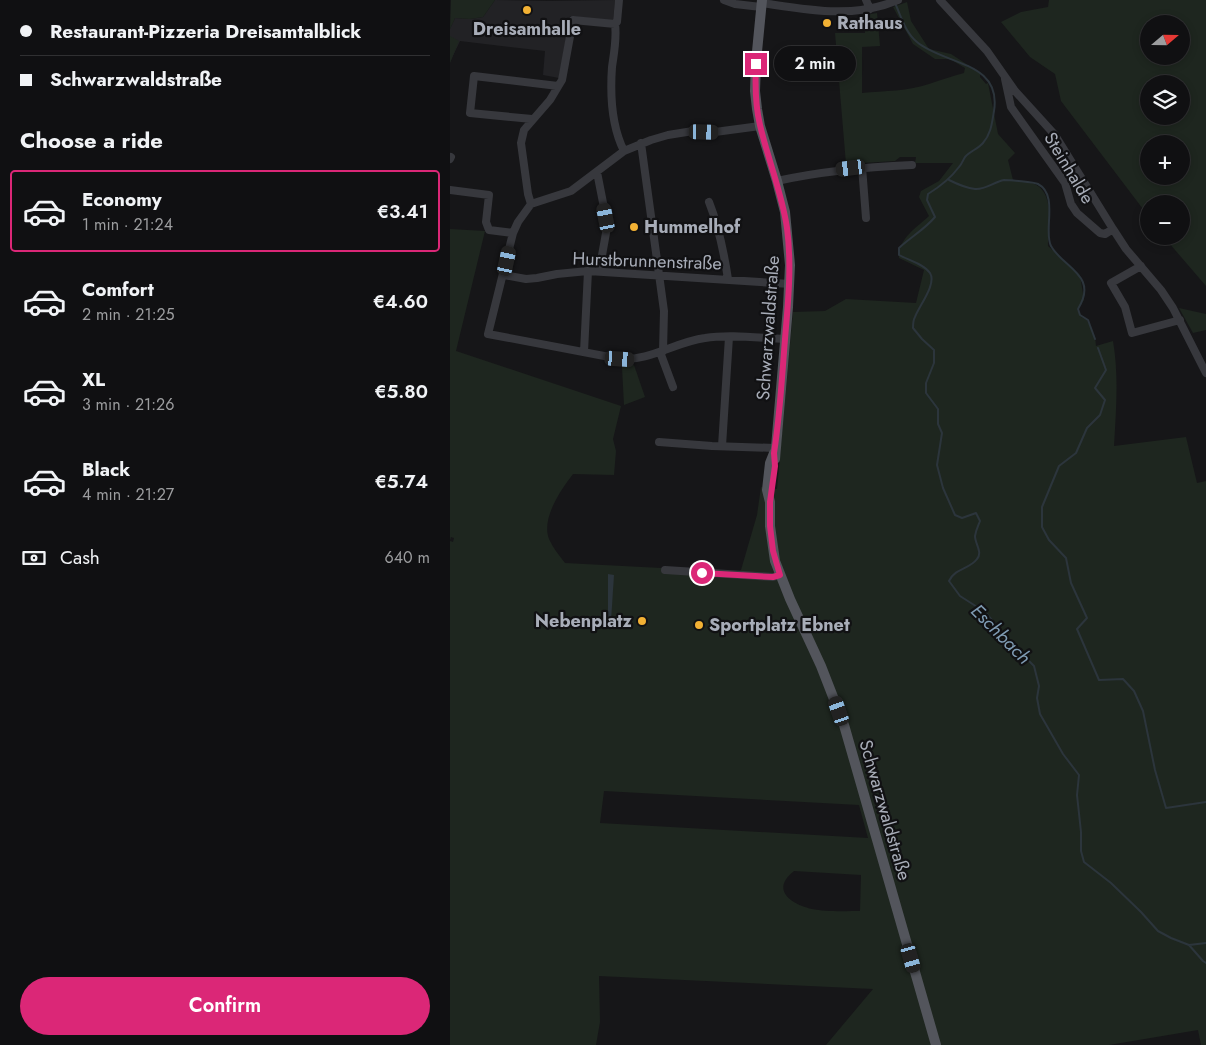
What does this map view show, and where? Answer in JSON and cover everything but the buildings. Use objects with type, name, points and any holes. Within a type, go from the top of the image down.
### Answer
[{"type":"main road","name":"Schwarzwaldstraße","points":[[762,3],[755,91],[760,126],[777,181],[787,230],[790,284],[774,451],[770,463],[767,490],[770,502],[773,551],[780,575],[815,650],[844,725],[936,1045]]},
{"type":"street","points":[[619,0],[617,22],[615,24],[612,105],[618,139],[624,151]]},
{"type":"street","points":[[724,0],[735,4],[762,3],[825,12],[870,9],[898,0]]},
{"type":"street","points":[[866,0],[870,9]]},
{"type":"street","name":"Steinhalde","points":[[940,0],[987,51],[1016,91],[1055,134],[1126,249],[1161,290],[1180,320],[1206,373]]},
{"type":"street","points":[[531,204],[521,143],[524,130],[550,100],[564,74],[573,20],[615,24]]},
{"type":"street","name":"Steinhalde","points":[[1003,73],[1011,107],[1065,183],[1071,204],[1077,213],[1100,233],[1105,234],[1113,229]]},
{"type":"street","points":[[532,119],[470,113],[474,76],[558,86]]},
{"type":"street","points":[[760,126],[715,132],[677,134],[642,143],[624,151],[570,192],[531,204],[518,222],[513,233],[488,334],[632,360],[703,338],[785,339]]},
{"type":"street","points":[[642,143],[664,311],[662,351],[673,387]]},
{"type":"street","points":[[777,181],[810,173],[862,167],[912,165]]},
{"type":"street","points":[[862,167],[866,218]]},
{"type":"street","points":[[597,172],[606,218],[606,233],[600,272]]},
{"type":"street","points":[[450,190],[489,195],[486,222],[490,230],[513,233]]},
{"type":"street","points":[[709,202],[724,253],[728,279]]},
{"type":"street","points":[[1142,266],[1111,283],[1125,307],[1132,333],[1180,320]]},
{"type":"street","points":[[584,352],[588,271]]},
{"type":"street","name":"Hurstbrunnenstraße","points":[[504,275],[537,278],[588,271],[790,284]]},
{"type":"street","points":[[722,446],[729,337]]},
{"type":"street","points":[[659,442],[774,451]]},
{"type":"street","points":[[665,570],[743,576],[773,577],[780,575]]},
{"type":"shaded area","points":[[451,0],[495,0],[483,17],[470,19],[455,18],[450,29]]},
{"type":"shaded area","points":[[495,0],[615,0],[613,21],[570,16],[559,78],[543,75],[545,51],[460,41],[450,62],[450,29],[455,18],[470,19],[483,17]]},
{"type":"shaded area","points":[[1049,0],[1206,0],[1206,286],[1171,245],[1190,245],[1190,195],[1140,195],[1140,205],[1061,101],[1055,74],[1030,57],[1001,22],[1021,12],[1048,7]]},
{"type":"shaded area","points":[[907,2],[911,21],[929,49],[951,54],[980,73],[980,77],[986,84],[988,83],[998,134],[1015,153],[1008,160],[1013,180],[1032,183],[1040,187],[1045,194],[1049,210],[1048,246],[1080,275],[1084,300],[1077,309],[1081,317],[1087,320],[1095,337],[1096,346],[1113,341],[1116,380],[1114,446],[1186,437],[1197,483],[1206,481],[1206,1045],[1201,1045],[1198,1030],[1109,1045],[826,1045],[873,989],[599,976],[600,1022],[596,1045],[450,1045],[450,541],[453,542],[454,538],[451,537],[450,540],[450,229],[485,231],[456,351],[621,406],[613,439],[616,451],[614,475],[573,474],[558,496],[550,513],[547,531],[549,539],[565,563],[738,572],[741,570],[757,515],[761,487],[777,489],[793,312],[825,311],[846,299],[916,303],[924,270],[899,258],[899,251],[909,234],[929,216],[919,197],[921,191],[939,181],[953,163],[915,163],[916,157],[900,157],[895,161],[846,164],[835,33],[865,33],[865,15],[877,13],[880,46],[862,47],[862,93],[913,88],[964,73],[965,68],[950,59],[935,59],[913,44],[893,7]],"holes":[[[604,791],[859,805],[868,838],[600,823]],[[794,871],[861,875],[860,911],[817,910],[797,904],[786,895],[784,890],[787,878]]]},
{"type":"shaded area","points":[[450,36],[459,41],[450,63]]},
{"type":"shaded area","points":[[1179,308],[1206,314],[1206,330],[1193,333]]},
{"type":"shaded area","points":[[634,365],[645,397],[624,405],[622,367]]},
{"type":"shaded area","points":[[608,574],[614,575],[611,621],[608,622]]},
{"type":"waterway","name":"Eschbach","points":[[895,3],[906,29],[917,42],[928,50],[969,66],[980,73],[989,82],[994,95],[993,120],[986,140],[965,157],[949,179],[928,194],[927,200],[935,217],[899,248],[899,255],[924,267],[932,278],[929,289],[914,319],[913,328],[934,350],[934,363],[926,383],[926,393],[938,409],[938,424],[942,433],[937,465],[943,488],[955,515],[962,518],[976,513],[980,521],[975,536],[979,556],[971,565],[955,573],[949,581],[960,596],[985,612],[1034,666],[1039,686],[1037,698],[1040,714],[1063,754],[1079,775],[1077,795],[1081,851],[1084,862],[1111,883],[1158,931],[1189,945],[1206,963]]},
{"type":"waterway","points":[[949,180],[975,189],[1004,180],[1036,183],[1044,189],[1048,196],[1049,204],[1049,239],[1051,246],[1056,254],[1082,280],[1084,288],[1083,297],[1078,309],[1080,315],[1088,320],[1095,339]]},
{"type":"waterway","points":[[1098,348],[1106,370],[1095,388],[1105,400],[1100,415],[1087,428],[1076,453],[1059,466],[1042,507],[1042,527],[1049,540],[1066,558],[1071,583],[1087,618],[1077,629],[1099,680],[1123,679],[1134,691],[1143,711],[1155,770],[1166,808],[1206,802]]},
{"type":"waterway","points":[[1189,945],[1206,943]]},
{"type":"place","name":"Dreisamhalle","points":[[527,10]]},
{"type":"place","name":"Rathaus","points":[[827,23]]},
{"type":"place","name":"Hummelhof","points":[[634,227]]},
{"type":"place","name":"Nebenplatz","points":[[642,621]]},
{"type":"place","name":"Sportplatz Ebnet","points":[[699,625]]},
{"type":"route","points":[[702,573],[773,577],[780,575],[773,551],[770,502],[775,476],[774,453],[789,296],[789,249],[785,212],[760,126],[755,91],[756,64]]}]
